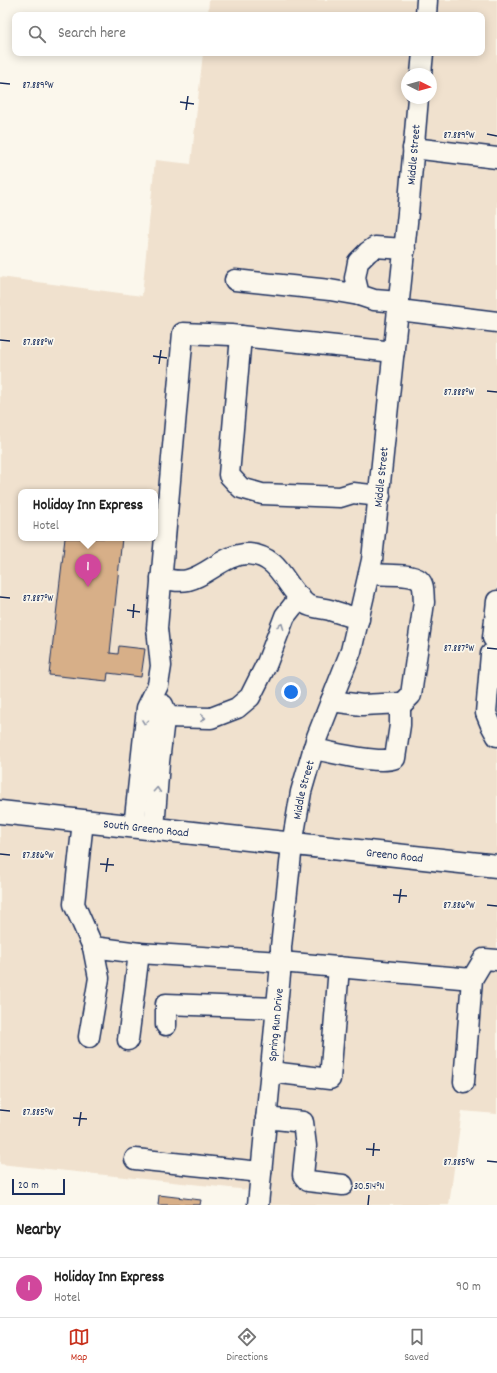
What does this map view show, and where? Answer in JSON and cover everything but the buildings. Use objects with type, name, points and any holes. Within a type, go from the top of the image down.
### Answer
[{"type":"main road","name":"South Greeno Road","points":[[0,812],[292,845]]},
{"type":"main road","name":"Greeno Road","points":[[292,845],[497,866]]},
{"type":"street","points":[[426,12],[427,0]]},
{"type":"street","points":[[422,68],[423,56]]},
{"type":"street","name":"Middle Street","points":[[292,845],[301,792],[316,737],[351,651],[372,560],[380,496],[405,249],[418,104]]},
{"type":"street","points":[[414,148],[497,158]]},
{"type":"street","points":[[359,295],[355,278],[358,262],[368,252],[375,248],[405,249]]},
{"type":"street","points":[[235,280],[330,290],[359,295],[399,306],[497,322]]},
{"type":"street","points":[[144,828],[147,708],[158,686],[162,666],[157,628],[183,332],[241,336],[394,352]]},
{"type":"street","points":[[241,336],[229,476],[241,488],[262,494],[340,497],[353,493],[380,496]]},
{"type":"street","points":[[161,578],[170,580],[187,580],[207,571],[227,558],[248,554],[268,559],[282,573],[292,590],[308,605],[359,619]]},
{"type":"street","points":[[331,701],[362,705],[404,703],[411,695],[424,602],[423,586],[420,580],[411,576],[369,574]]},
{"type":"street","points":[[164,717],[211,718],[237,708],[250,697],[267,663],[284,616],[300,597]]},
{"type":"street","points":[[497,601],[486,713],[497,736]]},
{"type":"street","points":[[144,828],[159,762],[165,710],[158,686]]},
{"type":"street","points":[[313,749],[374,760],[390,760],[395,758],[400,725],[400,703]]},
{"type":"street","points":[[83,821],[74,904],[93,948],[99,978],[89,1038]]},
{"type":"street","name":"Spring Run Drive","points":[[258,1205],[281,962],[280,947],[292,845]]},
{"type":"street","points":[[93,948],[139,953],[281,962],[472,979]]},
{"type":"street","points":[[128,1040],[139,953]]},
{"type":"street","points":[[464,1082],[472,979],[484,959],[497,960]]},
{"type":"street","points":[[271,1072],[330,1079],[339,967]]},
{"type":"street","points":[[166,1025],[166,1004],[277,1008]]},
{"type":"street","points":[[266,1118],[303,1122],[306,1146],[303,1175],[308,1181],[343,1185]]},
{"type":"street","points":[[135,1159],[261,1172]]},
{"type":"shaded area","points":[[209,0],[497,0],[497,1114],[462,1111],[449,1205],[249,1205],[249,1190],[0,1164],[0,277],[142,296],[155,160],[191,164],[203,56],[485,56],[485,12],[208,12]]},
{"type":"place","name":"Holiday Inn Express","points":[[88,587]]}]
